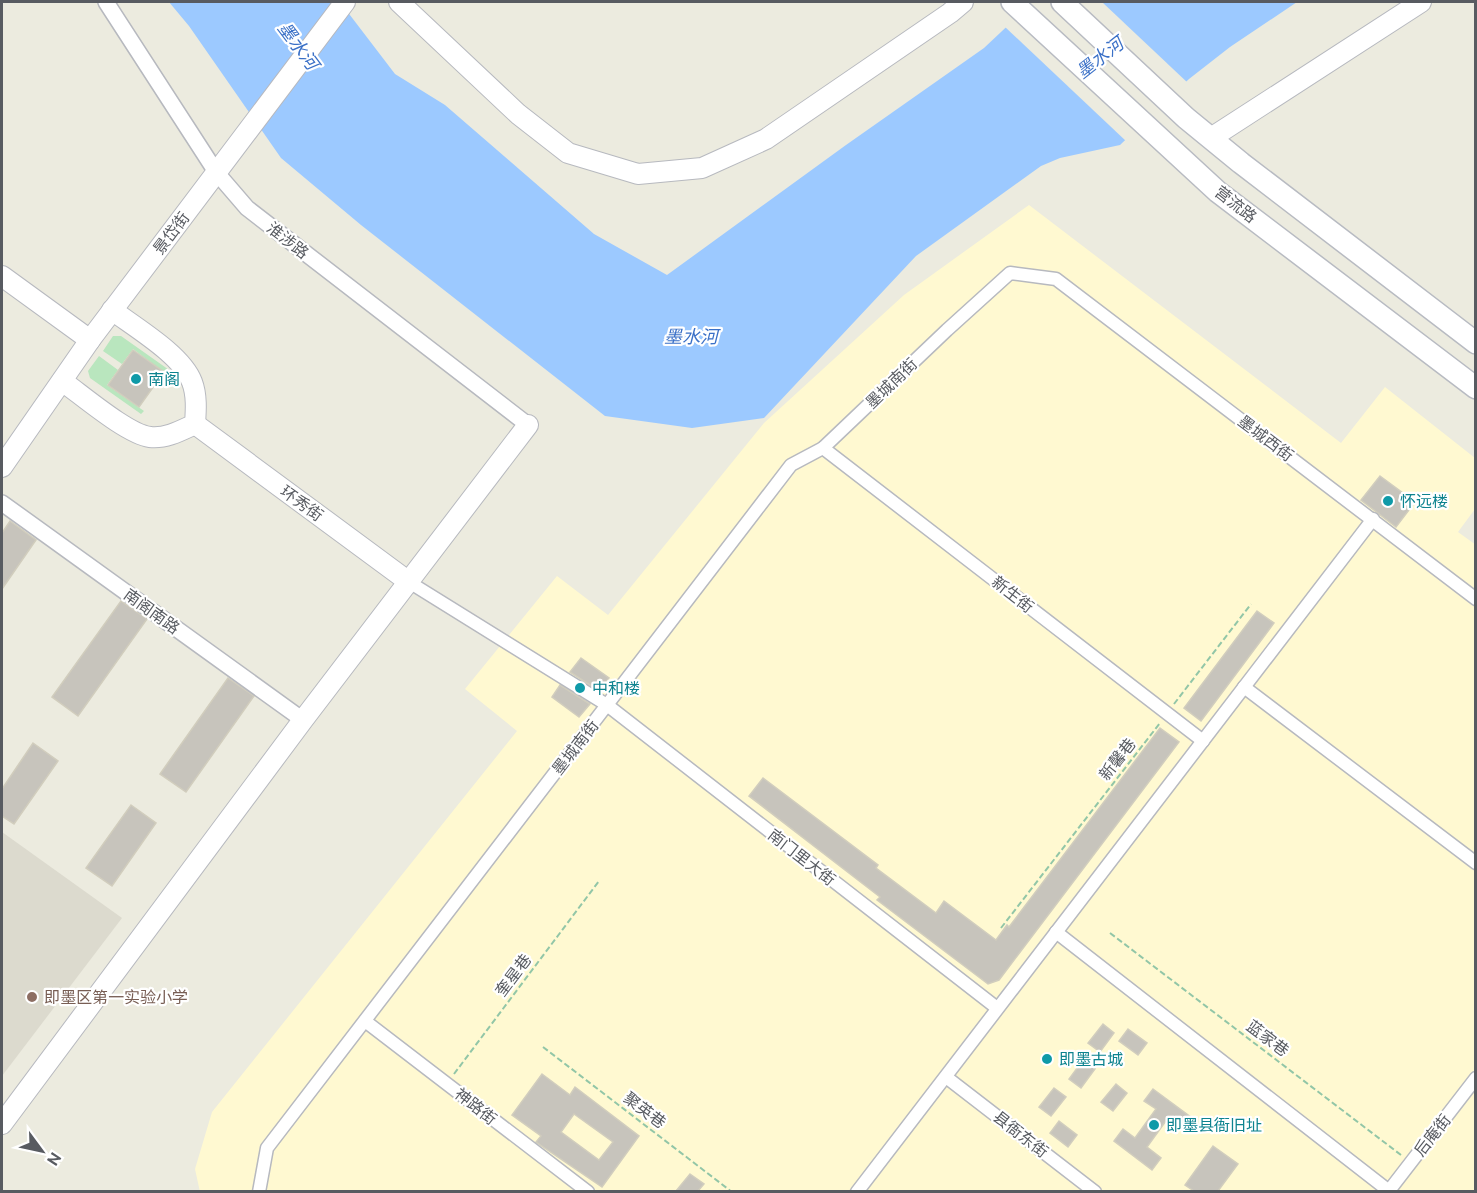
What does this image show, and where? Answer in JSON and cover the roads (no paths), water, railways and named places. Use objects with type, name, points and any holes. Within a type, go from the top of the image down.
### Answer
[{"type":"main road","name":"营流路","points":[[1012,2],[1218,192],[1472,379]]},
{"type":"main road","points":[[1062,2],[1186,118],[1241,163],[1476,343]]},
{"type":"street","name":"淮涉路","points":[[106,2],[216,172],[247,208],[528,425]]},
{"type":"street","name":"景岱街","points":[[2,467],[112,310],[345,2]]},
{"type":"street","points":[[399,2],[518,114],[568,153],[638,174],[702,168],[766,139],[963,2]]},
{"type":"street","points":[[1211,138],[1421,2]]},
{"type":"street","name":"墨城南街","points":[[259,1191],[267,1149],[791,465],[823,448],[1010,273],[1056,279]]},
{"type":"street","points":[[2,276],[90,340]]},
{"type":"street","name":"墨城西街","points":[[1056,279],[1476,599]]},
{"type":"street","points":[[62,381],[129,429],[150,437],[174,434],[195,424],[196,402],[192,382],[178,360],[112,310]]},
{"type":"street","name":"环秀街","points":[[195,424],[409,582]]},
{"type":"street","points":[[2,1124],[303,720],[528,425]]},
{"type":"street","name":"新生街","points":[[823,448],[1203,741]]},
{"type":"street","name":"南阁南路","points":[[2,503],[303,720]]},
{"type":"street","points":[[857,1191],[1373,519]]},
{"type":"street","name":"南门里大街","points":[[409,582],[607,705],[997,1008]]},
{"type":"street","points":[[1244,687],[1476,863]]},
{"type":"street","points":[[1056,932],[1388,1191]]},
{"type":"street","name":"神路街","points":[[365,1021],[588,1191]]},
{"type":"street","name":"县衙东街","points":[[946,1077],[1095,1191]]},
{"type":"street","name":"后庵街","points":[[1388,1191],[1476,1078]]},
{"type":"water","name":"墨水河","points":[[169,2],[340,2],[395,74],[445,105],[594,234],[667,275],[984,48],[1033,2],[1297,2],[1230,47],[1189,79],[1120,145],[1060,158],[1041,166],[916,256],[764,418],[692,428],[605,416],[361,225],[281,158],[189,26]]},
{"type":"place","name":"南阁","points":[[136,379]]},
{"type":"place","name":"怀远楼","points":[[1388,501]]},
{"type":"place","name":"中和楼","points":[[580,688]]},
{"type":"place","name":"即墨区第一实验小学","points":[[32,997]]},
{"type":"place","name":"即墨古城","points":[[1047,1059]]},
{"type":"place","name":"即墨县衙旧址","points":[[1154,1125]]}]
